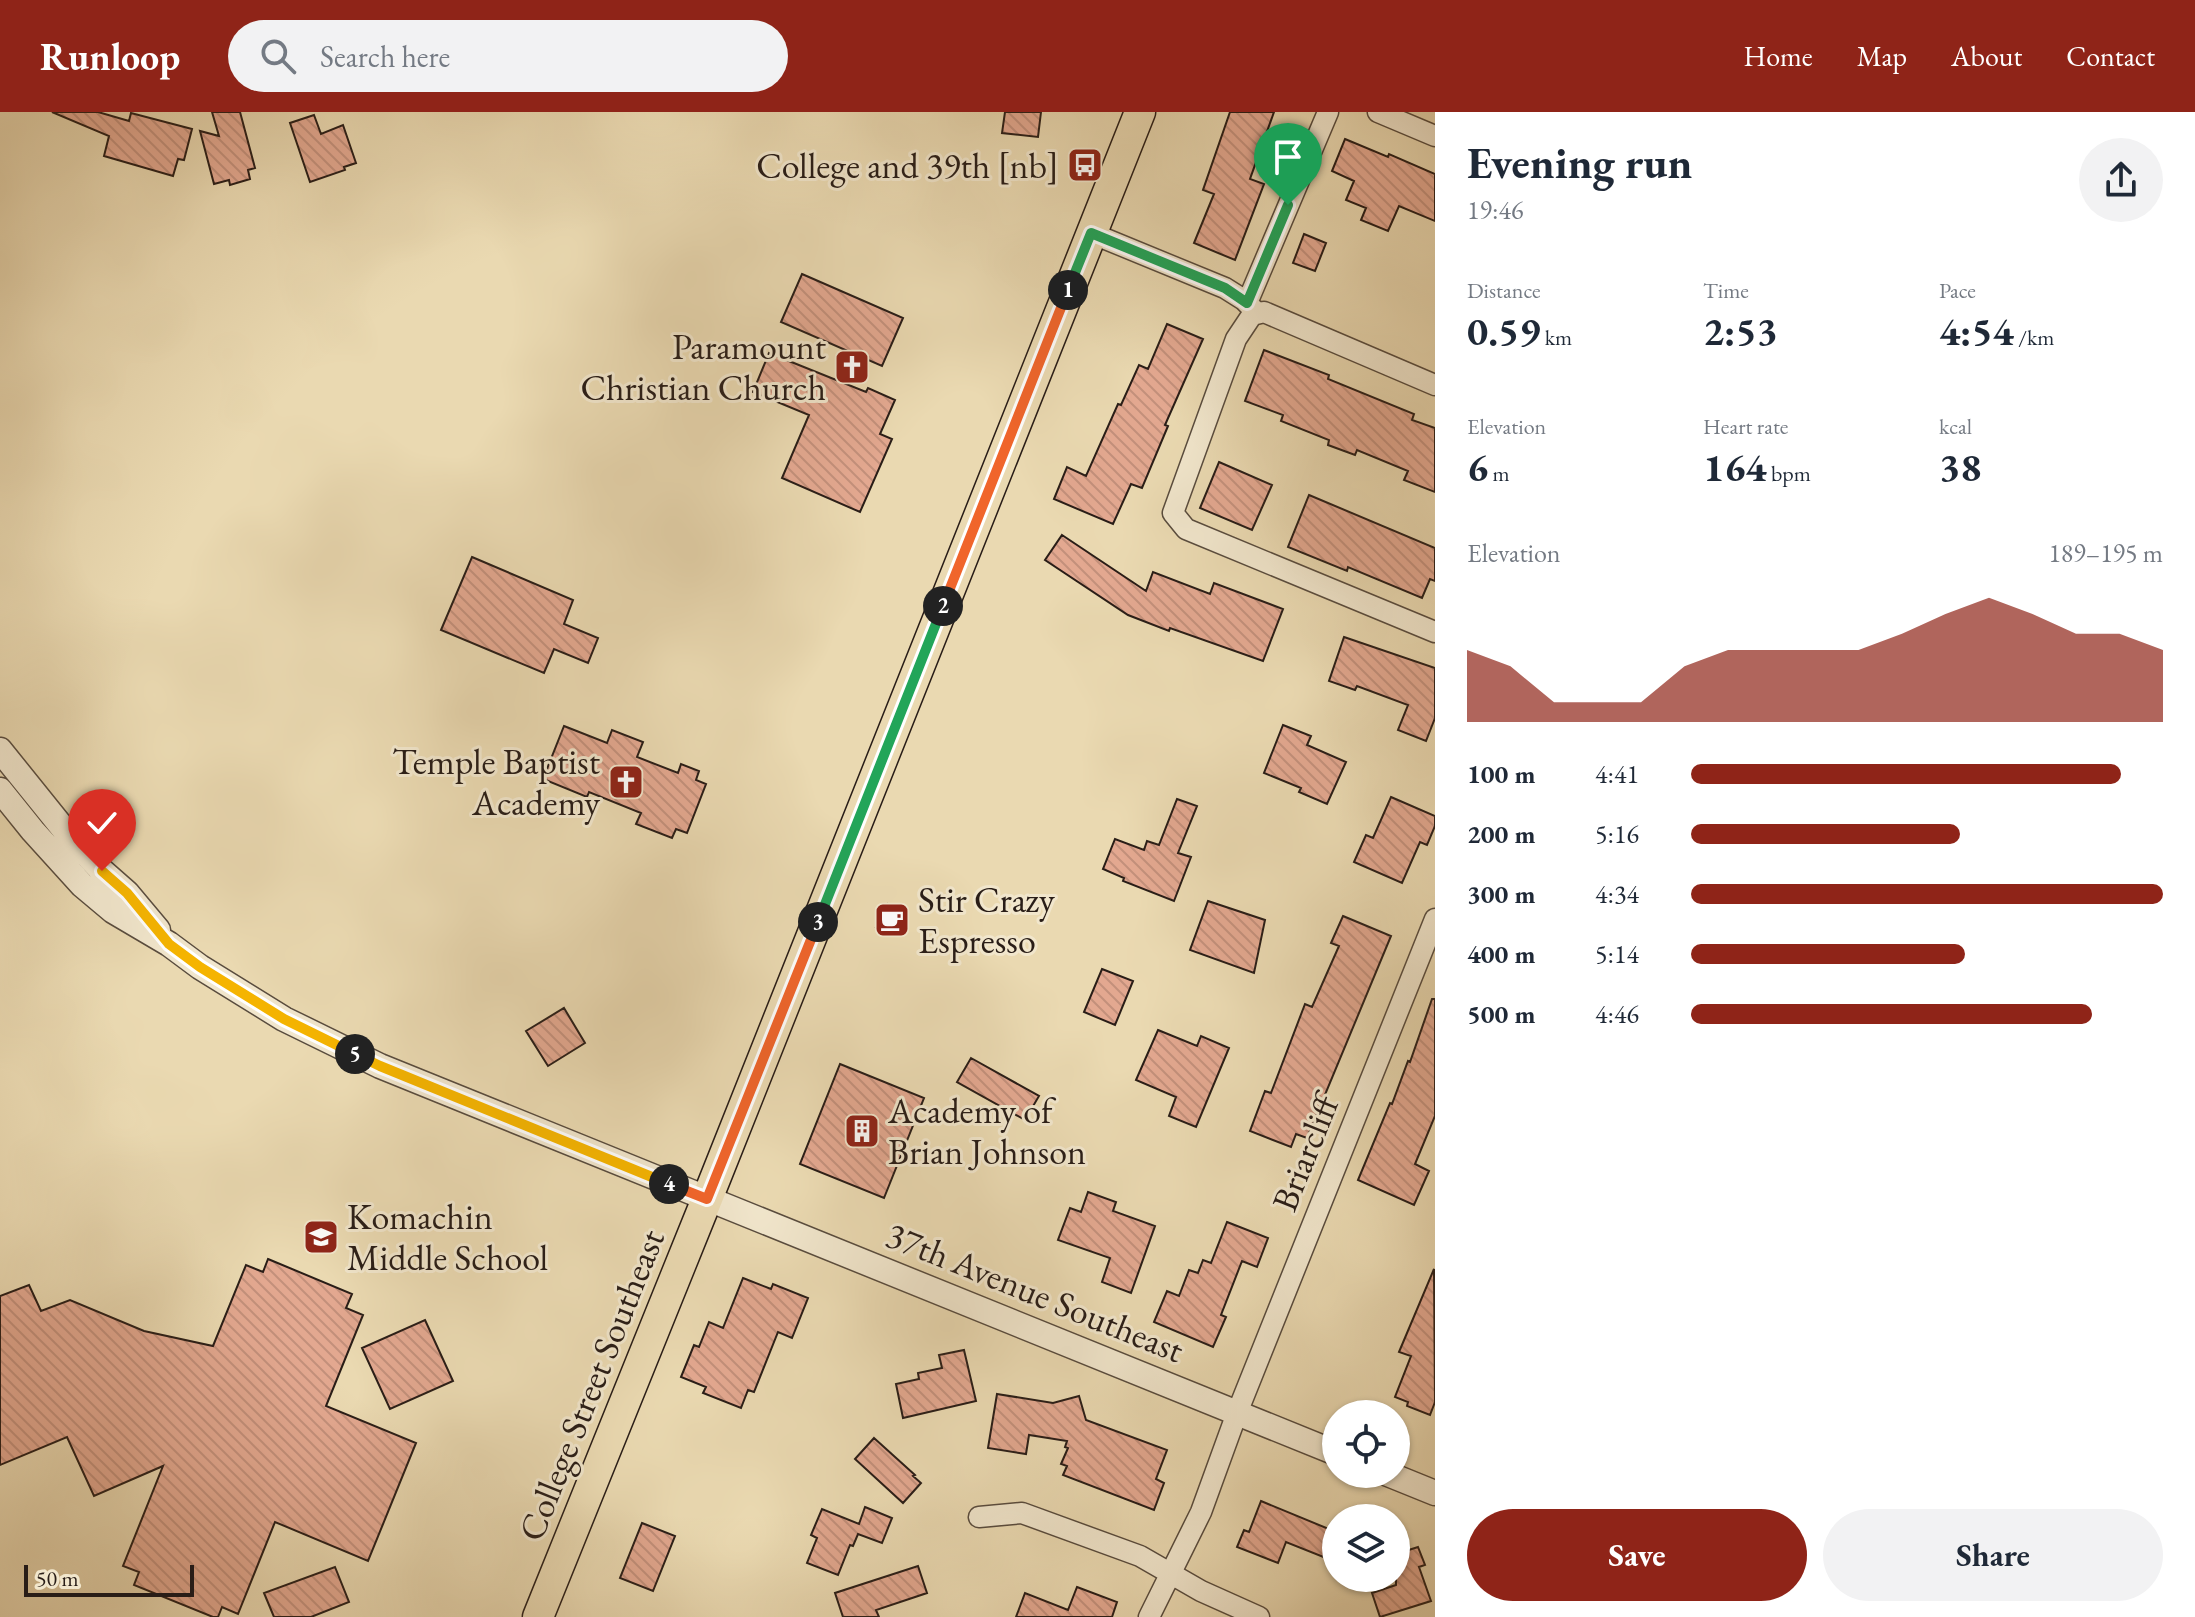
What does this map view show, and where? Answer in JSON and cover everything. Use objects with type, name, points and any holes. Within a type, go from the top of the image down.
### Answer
[{"type":"main road","name":"College Street Southeast","points":[[538,1617],[1140,112]]},
{"type":"street","points":[[1328,112],[1325,113],[1252,315],[1236,339],[1173,513],[1186,529],[1435,632]]},
{"type":"street","points":[[1378,112],[1435,136]]},
{"type":"street","points":[[1091,233],[1225,288],[1252,308],[1435,385]]},
{"type":"street","points":[[0,750],[66,832],[127,893],[169,944]]},
{"type":"street","points":[[0,790],[82,885],[113,911],[169,944]]},
{"type":"street","name":"Briarcliff","points":[[1149,1617],[1201,1512],[1237,1413],[1435,919]]},
{"type":"street","name":"37th Avenue Southeast","points":[[169,944],[284,1019],[380,1066],[1322,1447]]},
{"type":"street","points":[[1410,1483],[1435,1493]]},
{"type":"street","points":[[979,1517],[1022,1513],[1140,1556],[1201,1591],[1259,1617]]},
{"type":"building","points":[[52,112],[98,112],[129,121],[131,113],[192,129],[184,160],[178,159],[173,176],[104,156],[109,136]]},
{"type":"building","points":[[212,112],[240,112],[255,168],[248,170],[250,179],[230,185],[229,180],[214,184],[200,131],[219,136]]},
{"type":"building","points":[[1005,112],[1041,112],[1038,137],[1002,133]]},
{"type":"building","points":[[1230,112],[1274,112],[1250,179],[1264,184],[1235,260],[1194,243],[1214,194],[1203,190]]},
{"type":"building","points":[[314,115],[321,134],[343,125],[356,163],[310,182],[290,123]]},
{"type":"building","points":[[1345,139],[1435,174],[1435,221],[1399,206],[1388,231],[1361,220],[1366,208],[1346,200],[1354,181],[1332,171]]},
{"type":"building","points":[[1304,234],[1326,243],[1315,271],[1293,263]]},
{"type":"building","points":[[802,274],[903,318],[882,366],[781,322]]},
{"type":"building","points":[[1167,324],[1203,339],[1165,425],[1168,426],[1142,488],[1131,484],[1113,524],[1054,499],[1067,467],[1086,476],[1118,404],[1121,405],[1139,365],[1148,369]]},
{"type":"building","points":[[1264,350],[1329,375],[1328,379],[1414,414],[1412,420],[1435,428],[1435,492],[1404,480],[1408,471],[1357,450],[1355,455],[1328,445],[1329,440],[1281,421],[1283,415],[1245,401]]},
{"type":"building","points":[[769,353],[866,392],[868,388],[895,400],[880,434],[892,439],[860,512],[782,478],[809,415],[753,392]]},
{"type":"building","points":[[1219,462],[1272,485],[1252,530],[1200,508]]},
{"type":"building","points":[[1309,495],[1435,548],[1435,581],[1430,579],[1422,598],[1348,567],[1347,571],[1288,547]]},
{"type":"building","points":[[1062,535],[1146,591],[1153,572],[1210,594],[1214,583],[1283,609],[1263,661],[1128,615],[1045,560]]},
{"type":"building","points":[[472,557],[573,600],[564,624],[598,638],[588,663],[554,649],[544,673],[441,630]]},
{"type":"building","points":[[1344,637],[1435,668],[1435,718],[1426,741],[1398,730],[1408,705],[1357,686],[1355,690],[1329,681]]},
{"type":"building","points":[[1283,725],[1311,736],[1307,745],[1346,762],[1327,804],[1299,792],[1301,788],[1264,773]]},
{"type":"building","name":"Temple Baptist Academy","points":[[564,726],[607,743],[612,730],[643,742],[637,757],[678,773],[681,764],[699,771],[696,780],[706,784],[687,833],[676,829],[672,838],[636,824],[641,813],[589,792],[587,797],[543,779]]},
{"type":"building","points":[[1391,797],[1435,816],[1435,826],[1427,845],[1420,842],[1402,883],[1354,862],[1366,835],[1373,838]]},
{"type":"building","points":[[1177,799],[1197,806],[1178,853],[1191,857],[1174,901],[1123,881],[1124,878],[1103,869],[1115,839],[1144,850],[1147,841],[1159,845]]},
{"type":"building","points":[[1208,901],[1265,920],[1254,973],[1190,950]]},
{"type":"building","points":[[888,904],[905,912],[893,935],[876,927]]},
{"type":"building","points":[[1343,916],[1391,936],[1307,1138],[1296,1134],[1291,1147],[1250,1131],[1265,1091],[1271,1093],[1305,1004],[1312,1007],[1339,946],[1331,943]]},
{"type":"building","points":[[1102,969],[1133,981],[1115,1025],[1084,1012]]},
{"type":"building","points":[[1432,999],[1435,999],[1435,1116],[1415,1164],[1429,1171],[1414,1205],[1358,1180],[1410,1062]]},
{"type":"building","points":[[564,1008],[585,1043],[548,1066],[526,1031]]},
{"type":"building","points":[[1158,1030],[1197,1046],[1201,1036],[1229,1048],[1196,1127],[1169,1116],[1176,1097],[1136,1080]]},
{"type":"building","points":[[971,1058],[1039,1096],[1025,1120],[957,1082]]},
{"type":"building","name":"Academy of Brian Johnson","points":[[840,1064],[924,1098],[884,1198],[800,1164]]},
{"type":"building","points":[[1088,1192],[1116,1202],[1113,1211],[1155,1226],[1131,1293],[1102,1282],[1110,1258],[1058,1240],[1070,1208],[1081,1212]]},
{"type":"building","points":[[1227,1222],[1268,1238],[1257,1267],[1242,1261],[1221,1315],[1226,1317],[1213,1347],[1154,1322],[1167,1291],[1179,1296],[1189,1270],[1198,1273],[1203,1260],[1211,1263]]},
{"type":"building","points":[[268,1259],[352,1294],[346,1308],[363,1315],[326,1406],[416,1443],[368,1561],[275,1522],[238,1614],[222,1607],[218,1617],[213,1617],[134,1585],[139,1572],[123,1566],[163,1466],[94,1496],[67,1437],[0,1465],[0,1296],[29,1285],[41,1311],[70,1300],[144,1331],[213,1346],[246,1265],[263,1272]]},
{"type":"building","points":[[1434,1269],[1435,1402],[1430,1415],[1410,1407],[1410,1400],[1395,1397],[1411,1356],[1399,1352]]},
{"type":"building","points":[[743,1278],[771,1289],[773,1284],[808,1298],[792,1338],[778,1332],[754,1392],[748,1390],[741,1408],[703,1393],[706,1387],[681,1377],[694,1345],[699,1347],[709,1322],[723,1328]]},
{"type":"building","points":[[425,1320],[453,1381],[390,1409],[362,1348]]},
{"type":"building","points":[[964,1350],[976,1401],[903,1418],[896,1384],[919,1379],[918,1373],[942,1368],[939,1355]]},
{"type":"building","points":[[997,1394],[1053,1403],[1079,1396],[1086,1420],[1167,1450],[1156,1479],[1164,1483],[1154,1510],[1063,1475],[1067,1466],[1061,1464],[1068,1448],[1065,1447],[1067,1441],[1029,1435],[1026,1454],[988,1448]]},
{"type":"building","points":[[874,1438],[921,1483],[903,1503],[855,1459]]},
{"type":"building","points":[[1261,1501],[1322,1526],[1322,1556],[1286,1542],[1278,1563],[1237,1547],[1244,1530],[1249,1532]]},
{"type":"building","points":[[865,1507],[892,1518],[882,1543],[858,1534],[838,1575],[807,1563],[817,1538],[811,1535],[822,1509],[859,1524]]},
{"type":"building","points":[[642,1523],[675,1536],[653,1591],[620,1578]]},
{"type":"building","points":[[1418,1547],[1425,1565],[1419,1567],[1431,1601],[1380,1617],[1372,1593],[1410,1592],[1410,1550]]},
{"type":"building","points":[[918,1566],[927,1593],[876,1610],[879,1617],[843,1617],[835,1593]]},
{"type":"building","points":[[335,1567],[349,1602],[311,1617],[274,1617],[264,1593]]},
{"type":"building","points":[[1077,1587],[1117,1602],[1112,1617],[1016,1617],[1025,1593],[1068,1610]]},
{"type":"place","name":"College and 39th [nb]","points":[[1085,165]]},
{"type":"place","name":"Paramount Christian Church","points":[[852,367]]},
{"type":"place","name":"Temple Baptist Academy","points":[[626,782]]},
{"type":"place","name":"Stir Crazy Espresso","points":[[892,920]]},
{"type":"place","name":"Academy of Brian Johnson","points":[[862,1131]]},
{"type":"place","name":"Komachin Middle School","points":[[321,1237]]},
{"type":"route","points":[[102,871],[127,893],[169,944],[284,1019],[380,1066],[707,1199],[1091,233],[1225,288],[1247,303],[1288,205]]}]
